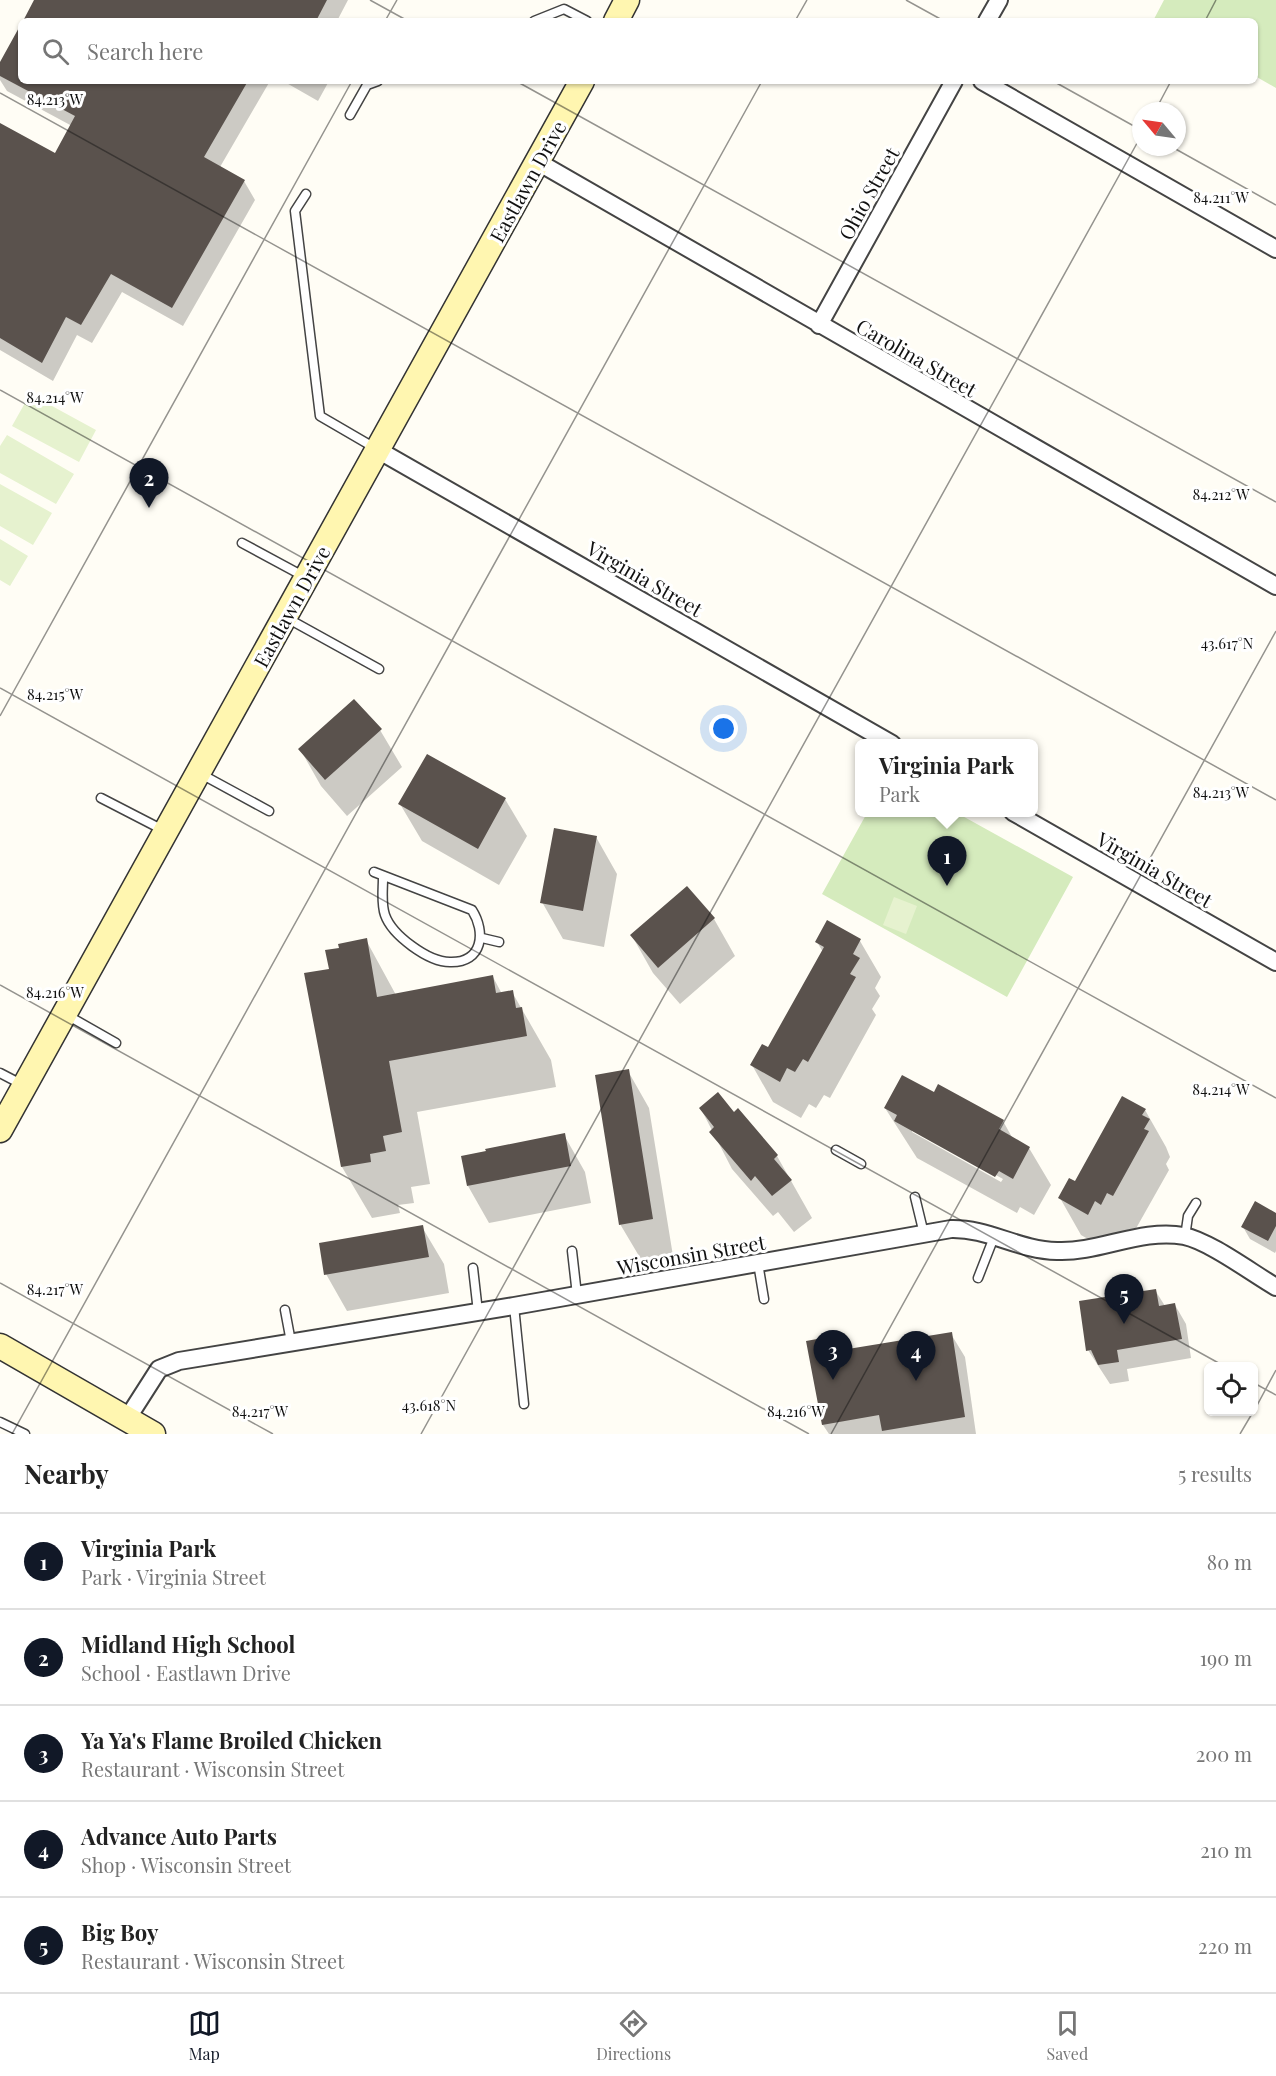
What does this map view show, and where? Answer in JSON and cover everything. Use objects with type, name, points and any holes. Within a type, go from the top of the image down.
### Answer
[{"type":"street","points":[[618,18],[627,0]]},
{"type":"street","points":[[989,18],[999,0]]},
{"type":"street","name":"Eastlawn Drive","points":[[0,1130],[580,84]]},
{"type":"street","name":"Ohio Street","points":[[819,325],[952,84]]},
{"type":"street","points":[[987,84],[1276,249]]},
{"type":"street","name":"Carolina Street","points":[[538,162],[1276,586]]},
{"type":"street","name":"Virginia Street","points":[[378,450],[883,739]]},
{"type":"street","name":"Virginia Street","points":[[1020,817],[1276,962]]},
{"type":"street","name":"Wisconsin Street","points":[[127,1419],[159,1369],[179,1361],[514,1306],[924,1233],[971,1228],[1025,1248],[1059,1251],[1153,1236],[1185,1237],[1276,1287]]},
{"type":"street","points":[[0,1346],[153,1434]]},
{"type":"lane","points":[[542,18],[564,9],[580,18]]},
{"type":"lane","points":[[350,115],[370,84]]},
{"type":"lane","points":[[306,194],[295,211],[320,416],[378,450]]},
{"type":"lane","points":[[242,543],[306,578]]},
{"type":"lane","points":[[285,617],[379,669]]},
{"type":"lane","points":[[198,773],[268,811]]},
{"type":"lane","points":[[101,798],[166,831]]},
{"type":"lane","points":[[374,872],[383,878],[472,910],[480,922],[482,938],[476,950],[466,959],[450,962],[433,958],[397,932],[385,916],[383,878]]},
{"type":"lane","points":[[482,938],[499,942]]},
{"type":"lane","points":[[64,1014],[117,1043]]},
{"type":"lane","points":[[0,1073],[24,1086]]},
{"type":"lane","points":[[836,1150],[861,1164]]},
{"type":"lane","points":[[915,1197],[924,1233]]},
{"type":"lane","points":[[1185,1237],[1188,1216],[1196,1203]]},
{"type":"lane","points":[[978,1278],[994,1237]]},
{"type":"lane","points":[[572,1251],[578,1295]]},
{"type":"lane","points":[[758,1263],[764,1299]]},
{"type":"lane","points":[[473,1268],[478,1312]]},
{"type":"lane","points":[[514,1306],[524,1404]]},
{"type":"lane","points":[[285,1310],[291,1342]]},
{"type":"lane","points":[[0,1422],[25,1434]]},
{"type":"green space","points":[[1164,0],[1276,0],[1276,88],[1258,78],[1258,18],[1155,18]]},
{"type":"green space","points":[[30,394],[96,430],[79,462],[12,426]]},
{"type":"green space","points":[[7,435],[74,474],[56,504],[0,473],[0,446]]},
{"type":"green space","points":[[0,484],[52,513],[33,545],[0,526]]},
{"type":"green space","points":[[0,539],[28,556],[10,586],[0,580]]},
{"type":"green space","points":[[865,817],[964,817],[1073,877],[1007,997],[822,894]]},
{"type":"green space","points":[[894,897],[917,906],[906,934],[883,925]]},
{"type":"building","points":[[34,0],[327,0],[318,18],[25,18]]},
{"type":"building","points":[[18,29],[18,84],[246,84],[204,157],[245,180],[172,308],[111,274],[81,325],[66,317],[42,363],[0,338],[0,123],[55,153],[75,116],[0,76],[0,62]]},
{"type":"building","points":[[354,699],[382,729],[325,780],[298,749]]},
{"type":"building","points":[[427,754],[506,798],[478,849],[398,804]]},
{"type":"building","points":[[554,828],[597,836],[583,911],[540,903]]},
{"type":"building","points":[[687,886],[715,918],[658,968],[630,935]]},
{"type":"building","points":[[827,920],[861,939],[853,954],[860,958],[850,974],[856,977],[808,1062],[803,1059],[795,1072],[787,1068],[780,1082],[750,1065],[762,1044],[768,1047],[824,947],[815,942]]},
{"type":"building","points":[[367,938],[377,997],[493,975],[496,993],[513,990],[516,1008],[522,1007],[527,1036],[389,1061],[402,1132],[383,1136],[386,1151],[370,1154],[371,1162],[341,1167],[304,973],[329,969],[325,950],[339,948],[338,944]]},
{"type":"building","points":[[629,1069],[653,1219],[619,1225],[595,1075]]},
{"type":"building","points":[[902,1075],[934,1092],[938,1084],[1004,1120],[999,1129],[1030,1147],[1013,1179],[999,1171],[995,1177],[894,1121],[897,1115],[884,1108]]},
{"type":"building","points":[[718,1092],[734,1112],[738,1108],[778,1155],[774,1159],[792,1180],[772,1196],[755,1176],[751,1181],[709,1132],[714,1127],[699,1108]]},
{"type":"building","points":[[1122,1096],[1146,1109],[1142,1115],[1150,1119],[1144,1129],[1149,1131],[1113,1196],[1107,1193],[1101,1205],[1095,1201],[1088,1215],[1058,1198],[1069,1178],[1075,1181]]},
{"type":"building","points":[[565,1133],[571,1166],[467,1186],[461,1156]]},
{"type":"building","points":[[1255,1201],[1276,1213],[1276,1226],[1268,1241],[1241,1227]]},
{"type":"building","points":[[423,1225],[429,1257],[324,1275],[319,1243]]},
{"type":"building","points":[[1156,1289],[1159,1306],[1175,1303],[1182,1339],[1117,1350],[1119,1362],[1098,1365],[1091,1350],[1086,1351],[1079,1301]]},
{"type":"building","points":[[952,1332],[965,1417],[882,1431],[879,1415],[822,1425],[806,1341],[845,1334],[848,1349]]},
{"type":"place","name":"Midland High School","points":[[149,508]]},
{"type":"place","name":"Virginia Park","points":[[947,886]]},
{"type":"place","name":"Big Boy","points":[[1124,1324]]},
{"type":"place","name":"Ya Ya's Flame Broiled Chicken","points":[[833,1380]]},
{"type":"place","name":"Advance Auto Parts","points":[[916,1381]]}]
